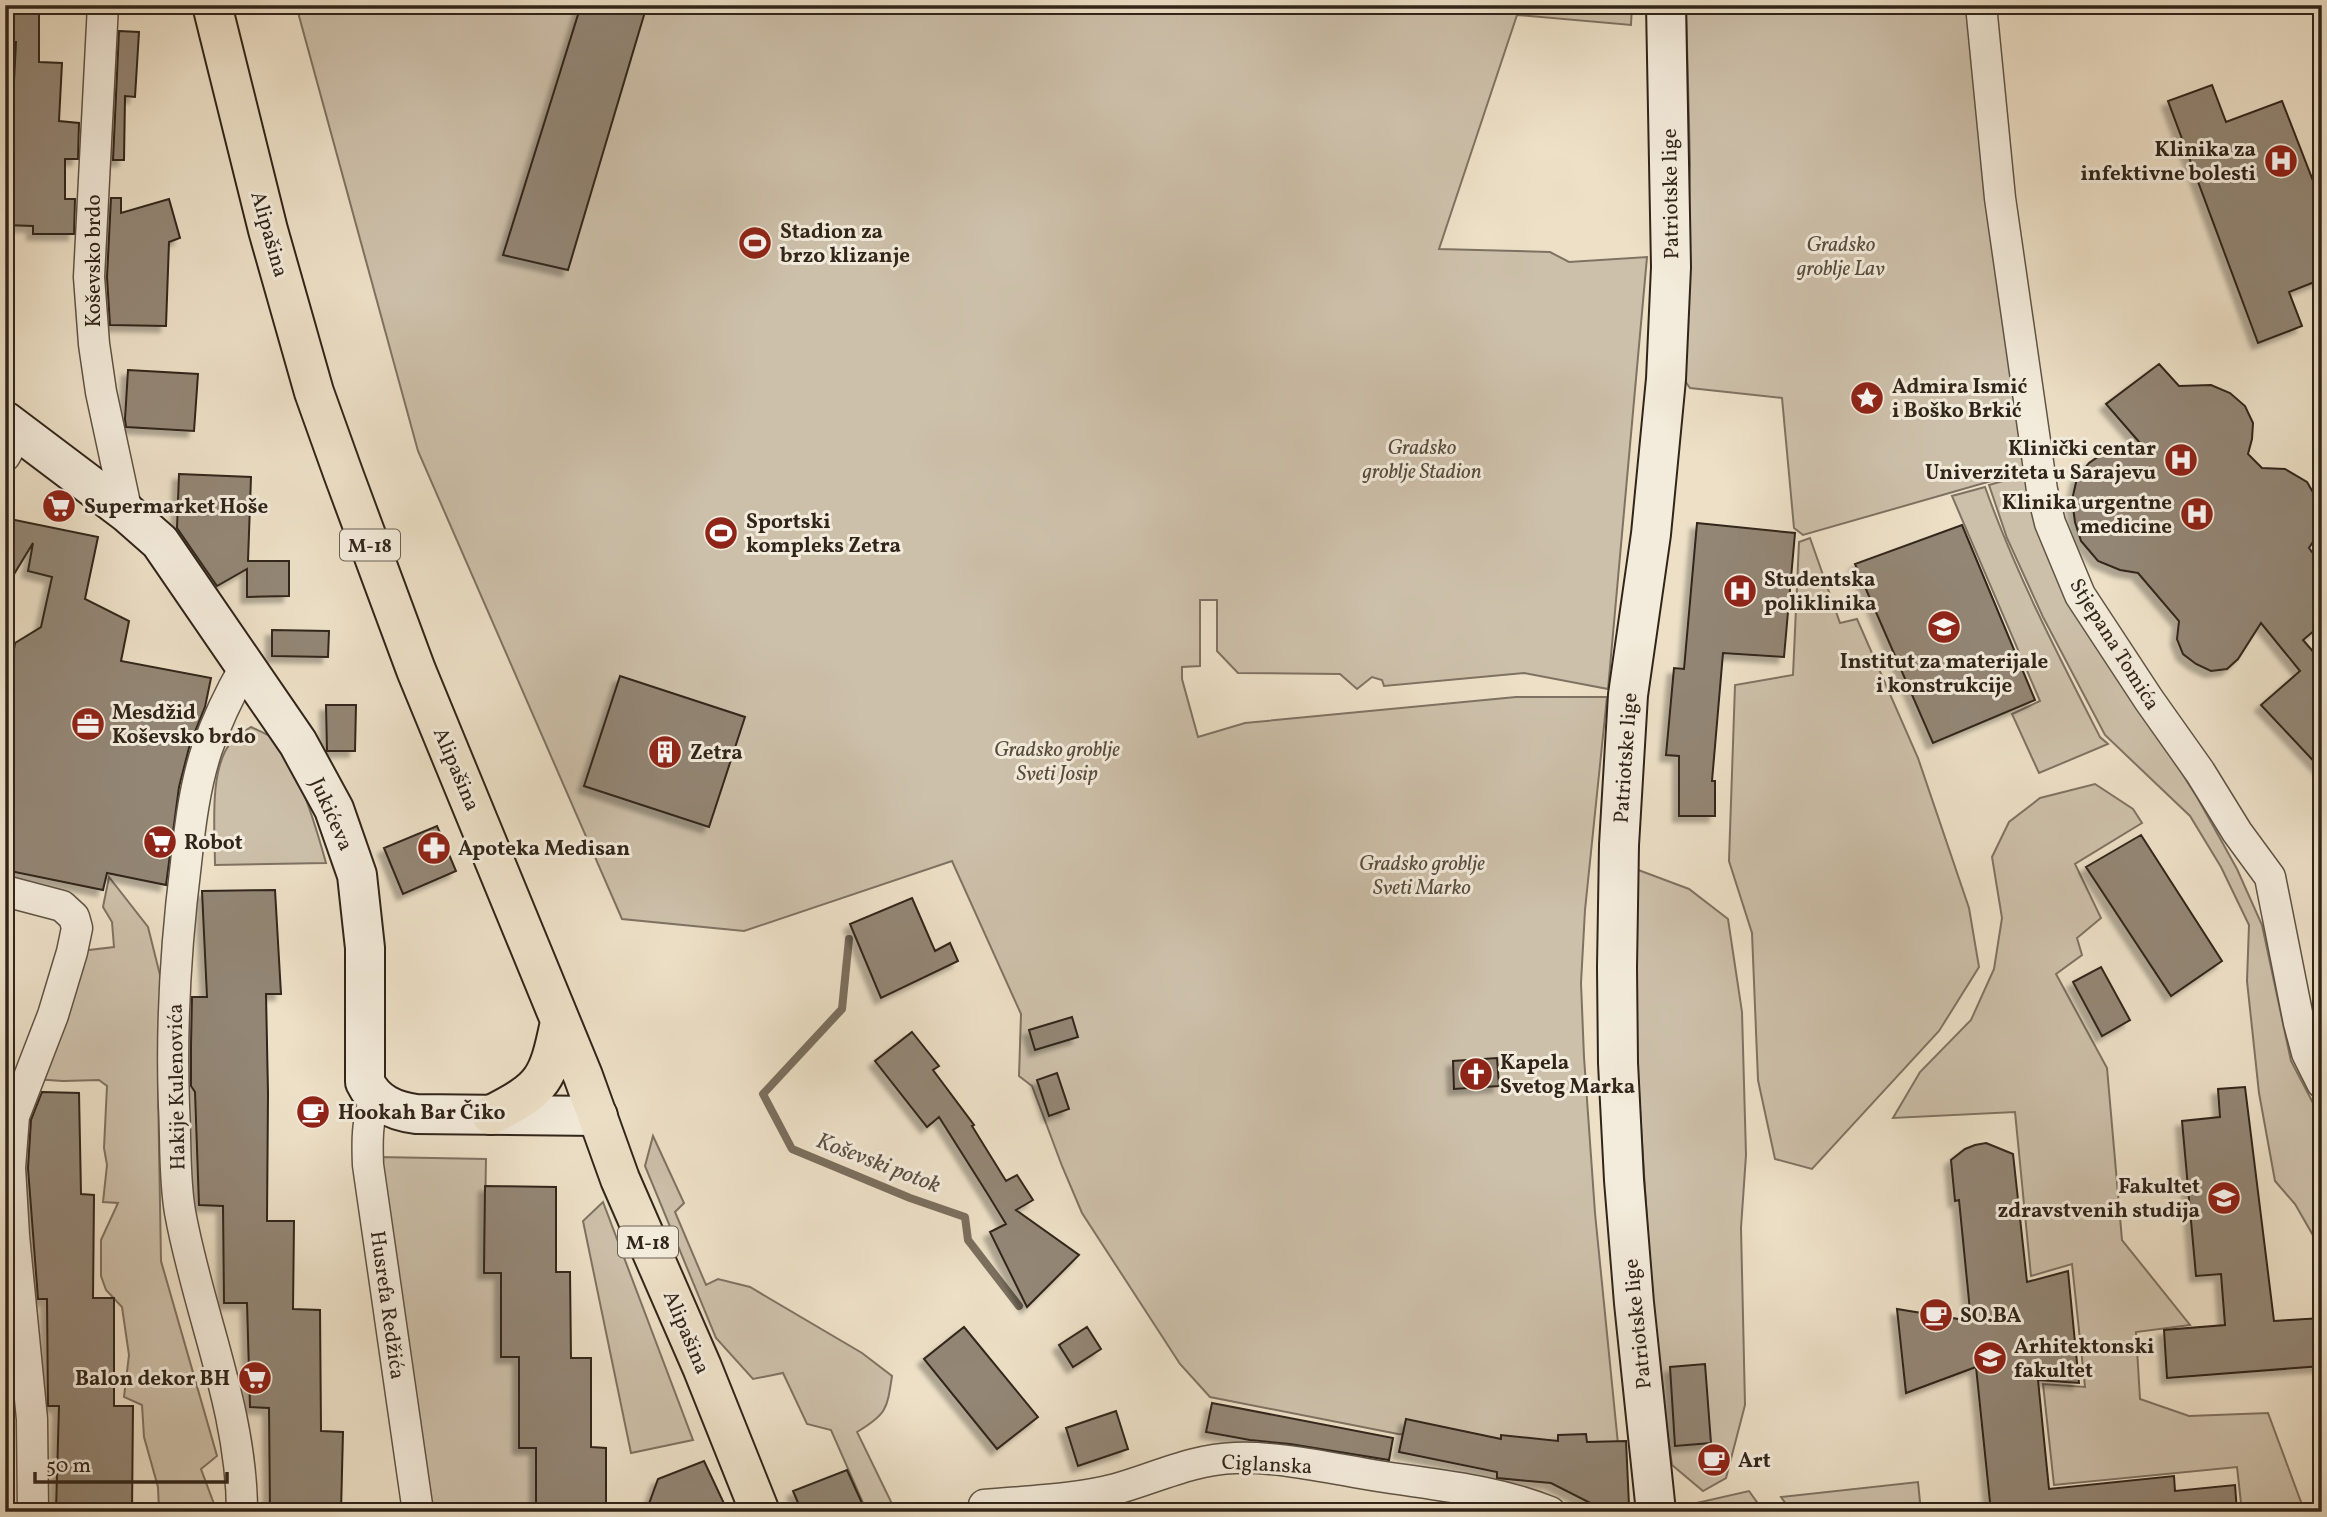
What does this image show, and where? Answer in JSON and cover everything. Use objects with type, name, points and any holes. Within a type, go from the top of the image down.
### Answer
[{"type":"main road","name":"Alipašina","points":[[212,5],[268,230],[314,392],[416,670],[598,1116],[620,1179],[702,1367],[760,1512]]},
{"type":"main road","points":[[491,1115],[524,1098],[540,1082],[552,1061],[560,1022]]},
{"type":"street","name":"Koševsko brdo","points":[[103,5],[89,277],[101,392],[127,513]]},
{"type":"street","name":"Patriotske lige","points":[[1656,1512],[1624,1180],[1618,1063],[1617,967],[1619,845],[1629,695],[1651,534],[1666,379],[1671,267],[1666,5]]},
{"type":"street","name":"Stjepana Tomića","points":[[1981,5],[2000,198],[2040,477],[2050,523],[2080,595],[2148,700],[2270,877],[2299,1023],[2307,1052],[2322,1083]]},
{"type":"street","name":"Jukićeva","points":[[10,436],[127,513],[160,542],[298,743],[334,809],[357,875],[365,948],[365,1082],[375,1098]]},
{"type":"street","name":"Hakije Kulenovića","points":[[242,1512],[242,1483],[230,1413],[201,1305],[180,1210],[172,1051],[179,908],[191,817],[206,751],[227,700],[245,667]]},
{"type":"street","points":[[5,891],[62,906],[74,917],[77,928],[53,1015],[14,1116],[10,1168],[32,1419],[33,1512]]},
{"type":"street","points":[[375,1098],[401,1112],[598,1116]]},
{"type":"street","name":"Husrefa Redžića","points":[[375,1098],[366,1135],[368,1165],[418,1512]]},
{"type":"street","name":"Ciglanska","points":[[984,1506],[1086,1495],[1203,1462],[1235,1458],[1309,1465],[1433,1485],[1529,1503],[1550,1512]]},
{"type":"green space","points":[[296,5],[1632,5],[1631,25],[1517,15],[1439,249],[1550,252],[1569,262],[1647,257],[1608,689],[1524,673],[1384,686],[1382,680],[1372,677],[1357,689],[1340,674],[1238,673],[1217,651],[1217,600],[1200,600],[1200,666],[1182,667],[1182,679],[1198,737],[1245,723],[1516,697],[1607,697],[1585,910],[1581,983],[1595,1213],[1618,1444],[1545,1444],[1398,1434],[1210,1397],[1180,1364],[1082,1213],[1032,1086],[1019,1076],[1021,1014],[952,861],[744,931],[622,919],[418,451]]},
{"type":"green space","name":"Gradsko groblje Lav","points":[[1686,5],[1966,5],[1984,177],[2026,471],[1803,535],[1794,528],[1782,398],[1690,388],[1685,381],[1690,163]]},
{"type":"green space","points":[[2027,474],[2144,714],[2197,797],[2237,869],[2262,925],[2291,1061],[2322,1120],[2322,1251],[2295,1204],[2275,1181],[2259,1093],[2247,981],[2249,925],[2221,867],[2190,816],[2105,735],[2043,617],[2007,538],[1989,485]]},
{"type":"green space","points":[[1985,487],[2038,614],[2100,737],[2108,744],[2039,773],[2012,714],[2040,701],[1952,496]]},
{"type":"green space","points":[[1810,538],[1840,623],[1857,619],[1918,758],[1969,908],[1979,967],[1939,1031],[1812,1169],[1775,1159],[1758,1080],[1752,933],[1729,861],[1735,685],[1793,675],[1799,542]]},
{"type":"green space","points":[[251,727],[271,737],[289,760],[326,863],[215,865],[214,817],[216,782],[220,766],[225,751],[233,740]]},
{"type":"green space","points":[[2095,784],[2133,809],[2142,823],[2075,864],[2101,918],[2077,938],[2082,955],[2056,974],[2107,1068],[2122,1240],[2190,1325],[2136,1332],[2140,1399],[2189,1416],[2268,1413],[2304,1510],[2308,1512],[2242,1512],[2237,1467],[2054,1485],[2043,1384],[2085,1387],[2072,1264],[2031,1276],[2015,1112],[1893,1118],[1920,1072],[1971,1020],[1994,969],[2002,918],[1992,857],[2009,822],[2040,798]]},
{"type":"green space","points":[[1633,868],[1689,889],[1728,919],[1742,1012],[1746,1155],[1741,1228],[1745,1405],[1726,1478],[1703,1491],[1672,1465],[1655,1348],[1633,998]]},
{"type":"green space","points":[[109,877],[148,927],[163,987],[158,1089],[161,1261],[217,1456],[201,1469],[217,1512],[159,1512],[158,1487],[144,1437],[142,1405],[124,1397],[129,1355],[122,1307],[106,1290],[101,1276],[101,1240],[118,1203],[103,1202],[107,1165],[104,1148],[107,1086],[99,1080],[18,1078],[72,952],[114,947],[112,922],[103,907]]},
{"type":"green space","points":[[653,1136],[684,1203],[675,1212],[706,1285],[718,1279],[750,1287],[862,1353],[892,1376],[884,1410],[857,1432],[896,1512],[867,1512],[831,1430],[807,1424],[783,1373],[753,1379],[716,1338],[645,1166]]},
{"type":"green space","points":[[378,1157],[486,1159],[484,1272],[501,1273],[501,1357],[519,1357],[519,1448],[536,1448],[536,1512],[408,1512]]},
{"type":"green space","points":[[603,1202],[693,1440],[631,1453],[583,1221]]},
{"type":"green space","points":[[1918,1482],[1921,1512],[1792,1512],[1781,1497]]},
{"type":"green space","points":[[1749,1491],[1764,1512],[1692,1512],[1692,1504]]},
{"type":"building","points":[[5,5],[39,5],[39,62],[62,63],[59,121],[79,123],[78,159],[65,159],[65,199],[75,199],[74,234],[33,234],[33,226],[5,225],[5,120],[12,120],[16,42],[5,42]]},
{"type":"building","points":[[581,5],[647,5],[568,270],[503,255]]},
{"type":"building","points":[[119,31],[139,32],[135,97],[125,96],[124,160],[113,160]]},
{"type":"building","points":[[2212,85],[2226,122],[2282,101],[2322,204],[2322,279],[2289,292],[2302,326],[2258,343],[2168,101]]},
{"type":"building","points":[[111,198],[121,198],[121,213],[169,199],[180,238],[169,242],[166,326],[110,325],[107,277]]},
{"type":"building","name":"Klinika urgentne medicine","points":[[2159,364],[2179,386],[2211,385],[2230,393],[2245,406],[2253,423],[2248,454],[2262,468],[2285,469],[2307,482],[2321,506],[2320,531],[2309,548],[2322,565],[2322,624],[2303,640],[2317,656],[2322,652],[2322,770],[2261,705],[2300,671],[2261,623],[2238,659],[2227,669],[2211,671],[2183,654],[2177,639],[2179,621],[2138,573],[2120,570],[2098,561],[2081,541],[2072,500],[2077,478],[2089,463],[2108,450],[2140,443],[2106,404]]},
{"type":"building","points":[[128,370],[198,374],[194,431],[126,427]]},
{"type":"building","points":[[179,474],[251,477],[248,561],[289,561],[289,596],[247,597],[247,569],[217,586],[177,528]]},
{"type":"building","points":[[5,518],[98,537],[85,599],[129,621],[121,661],[211,678],[205,707],[190,744],[179,787],[166,885],[107,873],[103,890],[5,870],[5,671],[11,667],[15,643],[41,627],[52,577],[28,571],[33,543],[5,589]]},
{"type":"building","name":"Studentska poliklinika","points":[[1697,523],[1795,533],[1784,657],[1723,653],[1712,781],[1715,781],[1715,816],[1679,816],[1679,756],[1666,755],[1674,668],[1684,669]]},
{"type":"building","name":"Institut za materijale i konstrukcije","points":[[1962,525],[2035,700],[1933,743],[1855,564]]},
{"type":"building","points":[[272,630],[329,631],[328,657],[272,656]]},
{"type":"building","name":"Zetra","points":[[620,676],[745,717],[709,827],[584,786]]},
{"type":"building","points":[[326,705],[356,705],[355,751],[327,751]]},
{"type":"building","points":[[437,826],[456,871],[403,894],[384,848]]},
{"type":"building","points":[[2141,835],[2222,961],[2171,996],[2086,867]]},
{"type":"building","points":[[275,890],[281,994],[266,994],[267,1221],[294,1221],[293,1309],[320,1310],[321,1431],[343,1432],[341,1512],[270,1512],[269,1408],[250,1407],[247,1303],[224,1303],[223,1206],[199,1205],[191,1045],[192,997],[207,997],[202,891]]},
{"type":"building","points":[[912,898],[935,951],[950,943],[958,961],[881,998],[850,924]]},
{"type":"building","points":[[2101,967],[2130,1020],[2102,1036],[2073,982]]},
{"type":"building","points":[[1072,1017],[1078,1037],[1035,1050],[1029,1030]]},
{"type":"building","points":[[912,1032],[939,1066],[933,1070],[974,1125],[972,1126],[1006,1181],[1017,1175],[1033,1200],[1016,1210],[1079,1255],[1027,1307],[990,1232],[1006,1224],[987,1193],[939,1117],[927,1127],[875,1061]]},
{"type":"building","name":"Kapela Svetog Marka","points":[[1497,1058],[1499,1086],[1454,1089],[1453,1061]]},
{"type":"building","points":[[1057,1073],[1069,1109],[1049,1116],[1037,1080]]},
{"type":"building","name":"Fakultet zdravstvenih studija","points":[[2245,1087],[2274,1321],[2322,1318],[2322,1366],[2167,1378],[2164,1330],[2225,1325],[2221,1274],[2196,1276],[2182,1121],[2220,1117],[2218,1089]]},
{"type":"building","points":[[42,1092],[79,1093],[81,1194],[94,1195],[93,1298],[114,1298],[114,1406],[133,1406],[132,1512],[56,1510],[59,1406],[48,1406],[47,1299],[38,1299],[28,1168],[31,1120]]},
{"type":"building","name":"Arhitektonski fakultet","points":[[1986,1143],[2013,1154],[2027,1282],[2068,1271],[2079,1383],[2038,1380],[2049,1489],[2174,1476],[2175,1491],[2235,1485],[2237,1512],[1991,1512],[1976,1367],[1906,1393],[1897,1309],[1971,1321],[1959,1200],[1955,1201],[1951,1160],[1965,1149]]},
{"type":"building","points":[[485,1186],[556,1187],[556,1272],[570,1272],[571,1358],[591,1358],[591,1447],[606,1448],[606,1512],[536,1512],[536,1448],[519,1448],[519,1357],[501,1357],[501,1273],[484,1273]]},
{"type":"building","points":[[964,1327],[1038,1417],[997,1449],[924,1359]]},
{"type":"building","points":[[1087,1327],[1101,1349],[1073,1367],[1059,1345]]},
{"type":"building","points":[[1705,1364],[1711,1443],[1675,1446],[1670,1367]]},
{"type":"building","points":[[1212,1403],[1393,1438],[1389,1460],[1206,1432]]},
{"type":"building","points":[[1116,1411],[1128,1449],[1078,1466],[1066,1428]]},
{"type":"building","points":[[1406,1419],[1501,1439],[1501,1435],[1558,1441],[1558,1435],[1586,1434],[1587,1442],[1626,1441],[1629,1505],[1598,1507],[1551,1483],[1497,1478],[1497,1472],[1399,1452]]},
{"type":"building","points":[[704,1461],[728,1512],[646,1512],[658,1479]]},
{"type":"building","points":[[847,1470],[866,1512],[802,1512],[793,1491]]},
{"type":"waterway","name":"Koševski potok","points":[[849,939],[842,1009],[763,1094],[792,1149],[910,1198],[965,1217],[968,1240],[1019,1306]]},
{"type":"place","name":"Klinika za infektivne bolesti","points":[[2281,161]]},
{"type":"place","name":"Stadion za brzo klizanje","points":[[755,243]]},
{"type":"place","name":"Admira Ismić i Boško Brkić","points":[[1867,398]]},
{"type":"place","name":"Klinički centar Univerziteta u Sarajevu","points":[[2181,460]]},
{"type":"place","name":"Supermarket Hoše","points":[[59,506]]},
{"type":"place","name":"Klinika urgentne medicine","points":[[2197,514]]},
{"type":"place","name":"Sportski kompleks Zetra","points":[[721,533]]},
{"type":"place","name":"Studentska poliklinika","points":[[1740,591]]},
{"type":"place","name":"Institut za materijale i konstrukcije","points":[[1944,627]]},
{"type":"place","name":"Mesdžid Koševsko brdo","points":[[88,724]]},
{"type":"place","name":"Zetra","points":[[665,752]]},
{"type":"place","name":"Robot","points":[[160,842]]},
{"type":"place","name":"Apoteka Medisan","points":[[434,848]]},
{"type":"place","name":"Kapela Svetog Marka","points":[[1476,1074]]},
{"type":"place","name":"Hookah Bar Čiko","points":[[313,1112]]},
{"type":"place","name":"Fakultet zdravstvenih studija","points":[[2224,1198]]},
{"type":"place","name":"SO.BA","points":[[1936,1315]]},
{"type":"place","name":"Arhitektonski fakultet","points":[[1990,1358]]},
{"type":"place","name":"Balon dekor BH","points":[[255,1378]]},
{"type":"place","name":"Art","points":[[1714,1460]]},
{"type":"park label","name":"Gradsko groblje Stadion","points":[[1422,459]]},
{"type":"park label","name":"Gradsko groblje Sveti Josip","points":[[1057,761]]},
{"type":"park label","name":"Gradsko groblje Sveti Marko","points":[[1422,875]]}]
